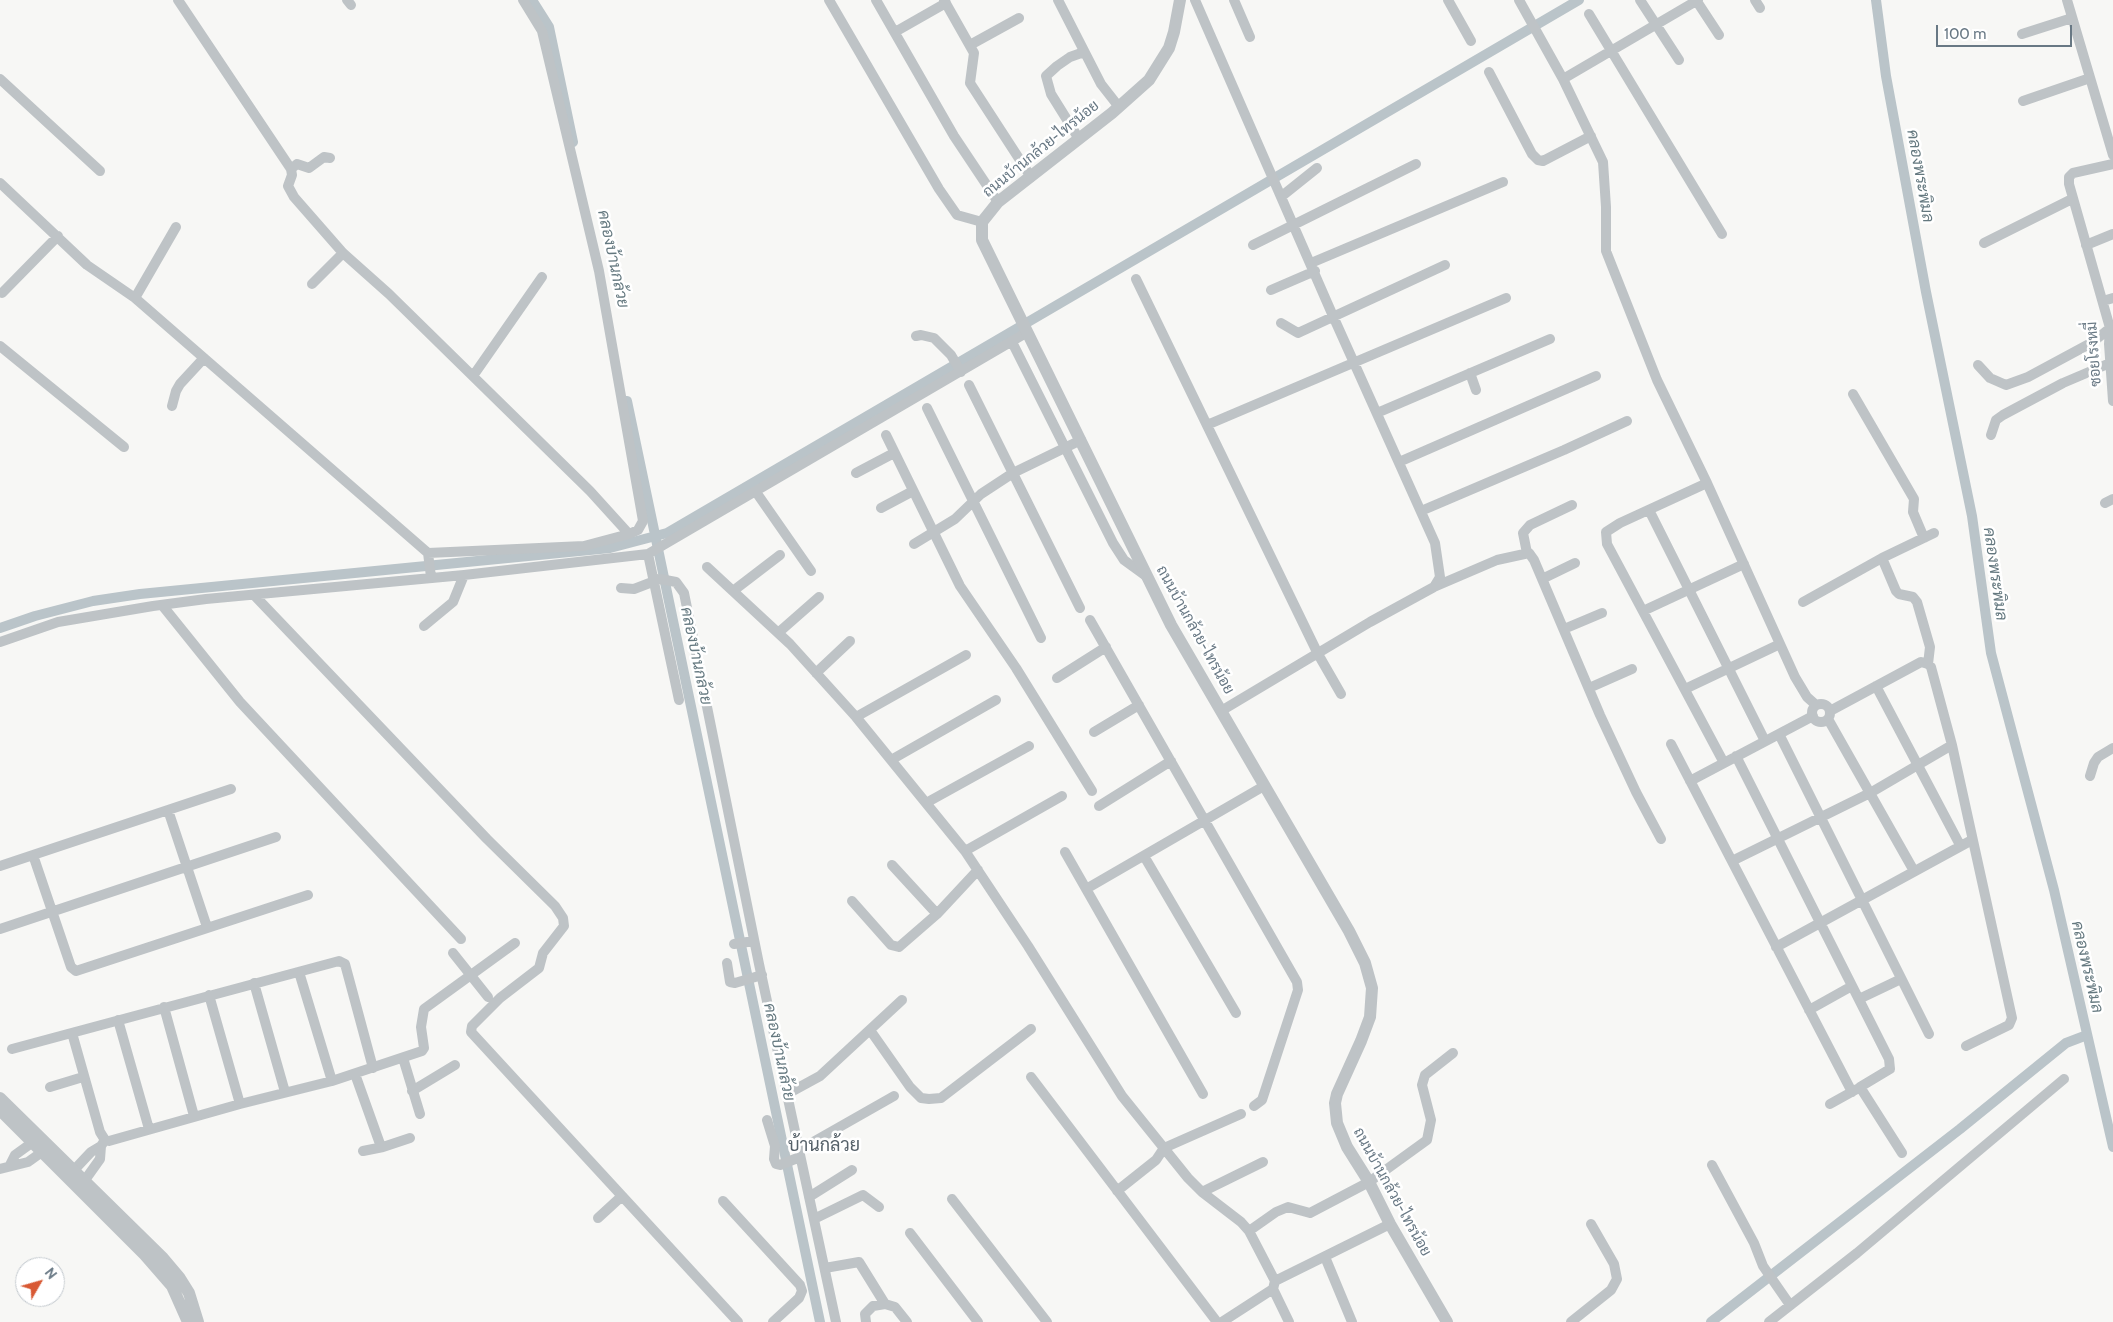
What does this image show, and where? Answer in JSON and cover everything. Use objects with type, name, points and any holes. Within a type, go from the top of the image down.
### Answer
[{"type":"street","points":[[178,0],[291,169],[292,175],[288,186],[290,192],[343,253],[389,294],[473,376],[590,491],[629,534]]},
{"type":"street","points":[[429,556],[584,546],[629,534],[638,530],[643,521],[643,512],[599,271],[542,31],[523,0]]},
{"type":"street","points":[[829,0],[939,189],[957,215],[982,222]]},
{"type":"street","points":[[876,0],[954,136],[998,202]]},
{"type":"street","points":[[1058,0],[1101,84],[1119,107]]},
{"type":"street","name":"ถนนบ้านกล้วย-ไทรน้อย","points":[[1180,0],[1174,32],[1160,63],[1148,80],[1119,107],[998,202],[982,222],[982,240],[1171,625],[1349,931],[1370,976],[1372,995],[1370,1017],[1361,1042],[1342,1082],[1335,1104],[1340,1135],[1369,1182],[1390,1224],[1446,1322]]},
{"type":"street","points":[[1195,0],[1333,316],[1435,543],[1440,577],[1434,587]]},
{"type":"street","points":[[1234,0],[1250,37]]},
{"type":"street","points":[[1448,0],[1471,41]]},
{"type":"street","points":[[1519,0],[1563,80],[1600,156],[1604,169],[1608,258],[1657,380],[1707,483],[1795,677],[1807,697],[1816,705],[1825,704],[1870,792],[1914,871]]},
{"type":"street","points":[[1640,0],[1679,60]]},
{"type":"street","points":[[1563,80],[1697,0],[1719,35]]},
{"type":"street","points":[[2067,0],[2113,155]]},
{"type":"street","points":[[895,32],[945,1],[974,52],[970,82],[1030,177]]},
{"type":"street","points":[[1589,14],[1722,234]]},
{"type":"street","points":[[970,46],[1019,18]]},
{"type":"street","points":[[2022,34],[2072,18]]},
{"type":"street","points":[[1079,139],[1051,94],[1046,76],[1070,57],[1084,52]]},
{"type":"street","points":[[1489,72],[1532,154],[1538,160],[1543,161],[1591,136]]},
{"type":"street","points":[[2023,101],[2090,78]]},
{"type":"street","points":[[0,79],[100,171]]},
{"type":"street","points":[[291,169],[297,164],[309,168],[324,158],[330,158]]},
{"type":"street","points":[[1253,245],[1416,164]]},
{"type":"street","name":"ซอยโรงหมี่","points":[[2113,164],[2073,173],[2069,184],[2110,328],[2113,401]]},
{"type":"street","points":[[1282,196],[1317,168]]},
{"type":"street","points":[[1272,290],[1313,267],[1503,182]]},
{"type":"street","points":[[0,183],[87,265],[135,298],[429,556],[431,575]]},
{"type":"street","points":[[1984,243],[2072,199]]},
{"type":"street","points":[[135,298],[176,227]]},
{"type":"street","points":[[2086,245],[2113,234]]},
{"type":"street","points":[[2,293],[58,236]]},
{"type":"street","points":[[312,284],[343,253]]},
{"type":"street","points":[[1281,323],[1298,333],[1445,265]]},
{"type":"street","points":[[473,376],[542,277]]},
{"type":"street","points":[[1136,279],[1318,654],[1341,694]]},
{"type":"street","points":[[1207,425],[1506,298]]},
{"type":"street","points":[[2103,301],[2113,298]]},
{"type":"street","points":[[0,642],[58,622],[162,605],[431,575],[464,575],[651,553],[960,370],[1012,342],[1024,327]]},
{"type":"street","points":[[1978,365],[1990,378],[2006,385],[2028,377],[2077,351],[2093,342],[2110,328]]},
{"type":"street","points":[[916,336],[922,335],[934,338],[951,355],[960,370]]},
{"type":"street","points":[[1377,413],[1550,339]]},
{"type":"street","points":[[1012,342],[1113,543],[1124,560],[1146,576]]},
{"type":"street","points":[[0,346],[124,447]]},
{"type":"street","points":[[172,406],[180,384],[204,358]]},
{"type":"street","points":[[1991,436],[1996,420],[2003,415],[2063,383],[2110,363]]},
{"type":"street","points":[[1470,373],[1476,390]]},
{"type":"street","points":[[1399,462],[1596,376]]},
{"type":"street","points":[[969,385],[1080,608]]},
{"type":"street","points":[[1853,394],[1914,499],[1913,512],[1924,538]]},
{"type":"street","points":[[927,408],[1041,638]]},
{"type":"street","points":[[1421,511],[1627,421]]},
{"type":"street","points":[[886,435],[960,586],[1016,668],[1092,791]]},
{"type":"street","points":[[914,544],[954,519],[981,494],[1013,473],[1081,440]]},
{"type":"street","points":[[856,473],[894,452]]},
{"type":"street","points":[[1707,483],[1620,523],[1606,532],[1607,544],[1724,763]]},
{"type":"street","points":[[881,508],[913,491]]},
{"type":"street","points":[[756,492],[811,571]]},
{"type":"street","points":[[1572,505],[1530,525],[1524,533],[1527,553],[1534,560],[1636,792],[1661,839]]},
{"type":"street","points":[[1649,510],[1765,741]]},
{"type":"street","points":[[1803,602],[1882,558],[1934,532]]},
{"type":"street","points":[[651,553],[679,700]]},
{"type":"street","points":[[1221,711],[1434,587],[1497,560],[1527,553]]},
{"type":"street","points":[[732,590],[780,555]]},
{"type":"street","points":[[1882,558],[1899,594],[1913,597],[1918,602],[1930,647],[1928,664]]},
{"type":"street","points":[[1542,579],[1575,563]]},
{"type":"street","points":[[1643,612],[1744,564]]},
{"type":"street","points":[[707,567],[778,633],[816,673],[856,718],[965,851],[1122,1096],[1202,1192],[1233,1215],[1249,1231],[1290,1322]]},
{"type":"street","points":[[424,626],[453,602],[464,575]]},
{"type":"street","points":[[621,588],[634,589],[657,580],[676,582],[684,593],[759,976],[787,1094],[797,1156],[809,1197],[836,1322]]},
{"type":"street","points":[[254,595],[487,840],[555,906],[563,918],[564,926],[543,953],[539,968],[500,998],[472,1026],[471,1032],[738,1322]]},
{"type":"street","points":[[778,633],[819,597]]},
{"type":"street","points":[[162,605],[240,702],[461,939]]},
{"type":"street","points":[[1564,629],[1602,613]]},
{"type":"street","points":[[1090,620],[1298,986],[1262,1100],[1254,1106]]},
{"type":"street","points":[[816,673],[850,641]]},
{"type":"street","points":[[1685,689],[1780,644]]},
{"type":"street","points":[[1057,678],[1106,647]]},
{"type":"street","points":[[856,718],[966,656]]},
{"type":"street","points":[[1816,705],[1813,710],[1813,716],[1819,722],[1876,686],[1921,662],[1931,667],[1952,745],[2012,1018],[2009,1025],[1966,1046]]},
{"type":"street","points":[[1589,688],[1632,669]]},
{"type":"street","points":[[1876,686],[1960,845]]},
{"type":"street","points":[[891,760],[996,700]]},
{"type":"street","points":[[1094,732],[1139,705]]},
{"type":"street","points":[[1690,781],[1813,716]]},
{"type":"street","points":[[1779,734],[1929,1034]]},
{"type":"street","points":[[1671,744],[1809,1010],[1856,1089],[1902,1153]]},
{"type":"street","points":[[1732,861],[1822,818],[1918,766],[1952,745]]},
{"type":"street","points":[[926,803],[1029,746]]},
{"type":"street","points":[[2090,776],[2094,762],[2113,748]]},
{"type":"street","points":[[1736,756],[1821,922],[1891,1066],[1886,1072],[1830,1104]]},
{"type":"street","points":[[1099,806],[1171,761]]},
{"type":"street","points":[[1086,889],[1264,786]]},
{"type":"street","points":[[0,866],[231,789]]},
{"type":"street","points":[[965,851],[1062,796]]},
{"type":"street","points":[[168,810],[207,927]]},
{"type":"street","points":[[0,929],[276,836]]},
{"type":"street","points":[[1776,947],[1972,840]]},
{"type":"street","points":[[1065,852],[1203,1094]]},
{"type":"street","points":[[33,854],[71,967],[76,971],[308,895]]},
{"type":"street","points":[[1144,856],[1236,1014]]},
{"type":"street","points":[[892,865],[937,914]]},
{"type":"street","points":[[852,901],[892,945],[899,947],[937,914],[978,870]]},
{"type":"street","points":[[736,944],[753,941]]},
{"type":"street","points":[[75,1169],[91,1152],[103,1143],[194,1116],[332,1081],[424,1050],[421,1027],[424,1008],[515,943]]},
{"type":"street","points":[[452,953],[488,997]]},
{"type":"street","points":[[12,1049],[339,961],[345,964],[373,1068]]},
{"type":"street","points":[[727,963],[728,980],[735,983],[759,976]]},
{"type":"street","points":[[299,972],[332,1081]]},
{"type":"street","points":[[1859,999],[1901,979]]},
{"type":"street","points":[[254,983],[285,1092]]},
{"type":"street","points":[[1809,1010],[1852,986]]},
{"type":"street","points":[[209,995],[240,1104]]},
{"type":"street","points":[[787,1094],[820,1076],[902,1000]]},
{"type":"street","points":[[164,1007],[194,1116]]},
{"type":"street","points":[[118,1020],[149,1129]]},
{"type":"street","points":[[870,1030],[910,1087],[921,1098],[929,1099],[941,1098],[1031,1029]]},
{"type":"street","points":[[72,1033],[103,1143],[100,1159],[85,1180]]},
{"type":"street","points":[[1249,1231],[1288,1206],[1307,1214],[1369,1182],[1427,1140],[1431,1120],[1422,1085],[1424,1075],[1453,1053]]},
{"type":"street","points":[[403,1058],[420,1114]]},
{"type":"street","points":[[412,1091],[455,1065]]},
{"type":"street","points":[[355,1074],[383,1147]]},
{"type":"street","points":[[50,1087],[83,1077]]},
{"type":"street","points":[[1031,1077],[1217,1322]]},
{"type":"street","points":[[1769,1322],[1857,1253],[2064,1079]]},
{"type":"street","points":[[767,1120],[775,1146],[774,1159],[776,1164],[780,1165],[894,1096]]},
{"type":"street","points":[[0,1098],[75,1169],[163,1258],[179,1277],[189,1293],[198,1322]]},
{"type":"street","points":[[0,1110],[162,1273],[172,1286],[188,1322]]},
{"type":"street","points":[[1117,1191],[1156,1160],[1164,1148],[1241,1114]]},
{"type":"street","points":[[363,1151],[410,1138]]},
{"type":"street","points":[[5,1167],[28,1162],[37,1147]]},
{"type":"street","points":[[1202,1192],[1263,1162]]},
{"type":"street","points":[[1712,1165],[1754,1243],[1763,1266],[1790,1305]]},
{"type":"street","points":[[809,1197],[852,1170]]},
{"type":"street","points":[[598,1218],[622,1196]]},
{"type":"street","points":[[814,1219],[863,1196],[879,1207]]},
{"type":"street","points":[[952,1199],[1048,1322]]},
{"type":"street","points":[[724,1201],[800,1285],[802,1291],[799,1298],[773,1322]]},
{"type":"street","points":[[1222,1322],[1274,1285],[1390,1224]]},
{"type":"street","points":[[1571,1322],[1596,1304],[1611,1290],[1617,1279],[1614,1264],[1591,1224]]},
{"type":"street","points":[[910,1233],[978,1322]]},
{"type":"street","points":[[1325,1257],[1352,1322]]},
{"type":"street","points":[[825,1268],[859,1262],[885,1304]]},
{"type":"street","points":[[866,1322],[865,1314],[874,1306],[885,1304],[895,1307],[907,1322]]},
{"type":"waterway","name":"คลองบ้านกล้วย","points":[[532,0],[549,27],[573,142]]},
{"type":"waterway","points":[[0,628],[35,616],[93,601],[140,594],[610,548],[667,533],[1579,0]]},
{"type":"waterway","name":"คลองพระพิมล","points":[[1876,0],[1886,76],[1926,292],[1972,516],[1991,653],[2054,890],[2113,1147]]},
{"type":"waterway","name":"คลองบ้านกล้วย","points":[[627,401],[820,1322]]},
{"type":"waterway","points":[[1711,1322],[1960,1129],[2066,1043],[2087,1035]]},
{"type":"district","name":"บ้านกล้วย","points":[[824,1146]]}]
